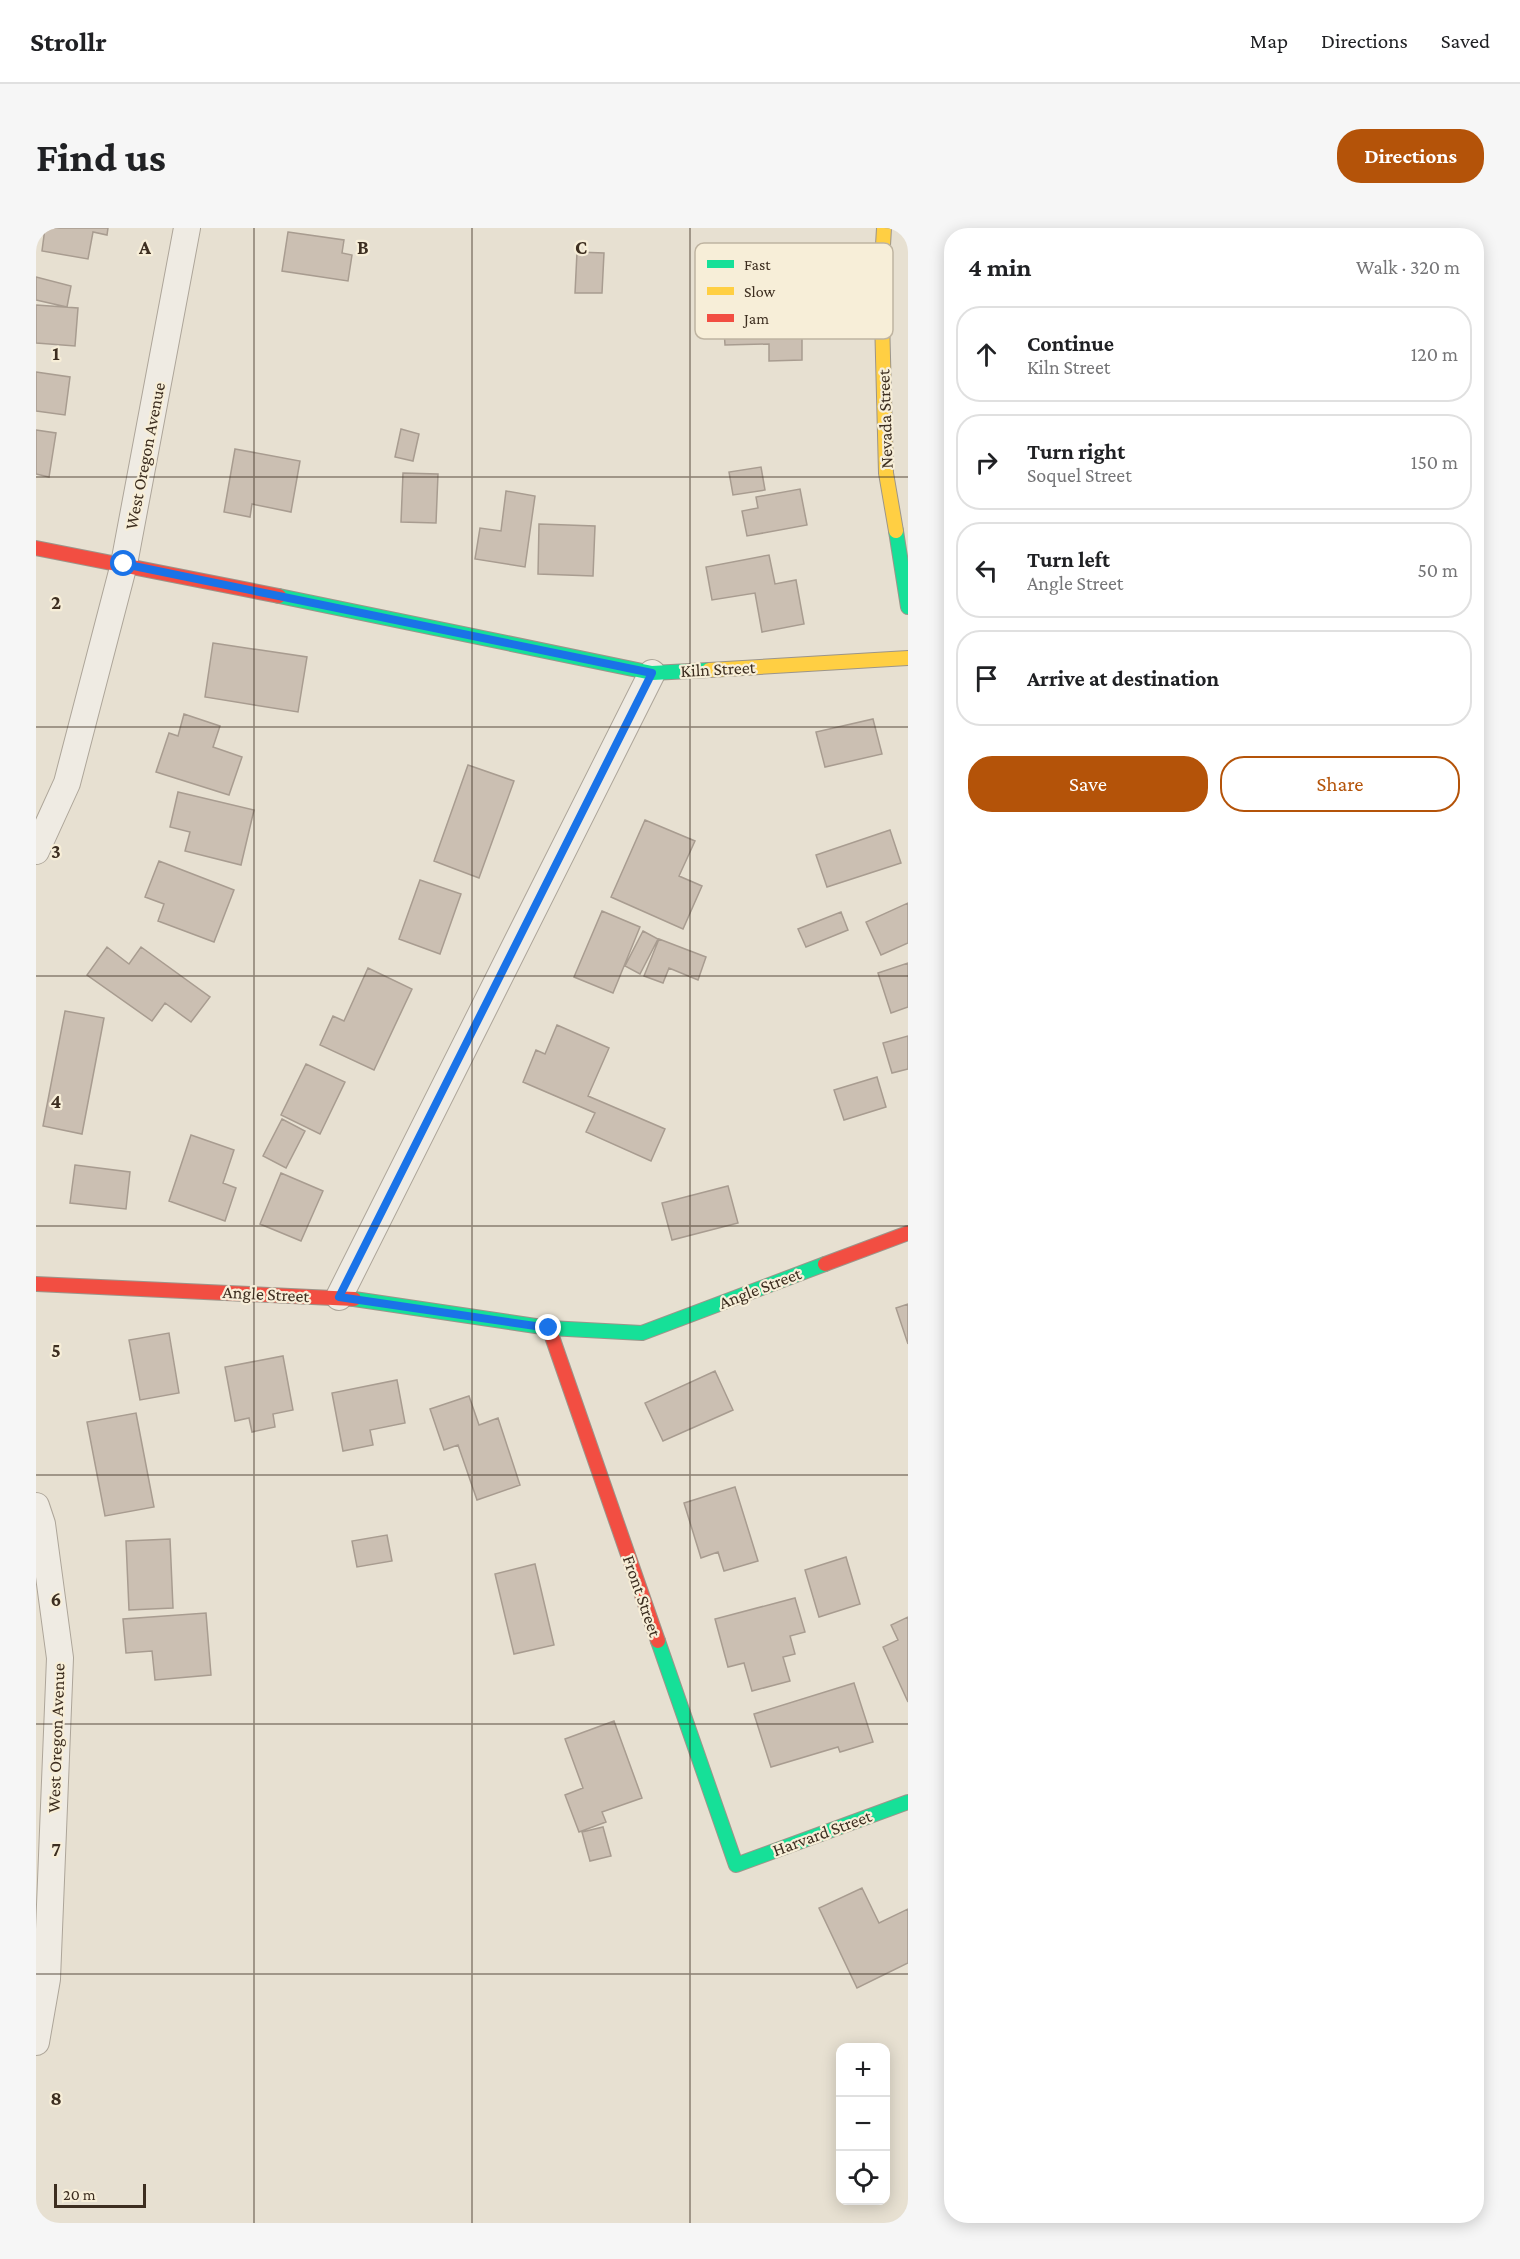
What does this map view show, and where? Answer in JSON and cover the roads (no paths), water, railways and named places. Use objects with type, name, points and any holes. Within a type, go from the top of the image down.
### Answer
[{"type":"street","name":"West Oregon Avenue","points":[[36,851],[68,783],[124,564],[187,228]]},
{"type":"street","name":"Nevada Street","points":[[883,243],[884,228]]},
{"type":"street","name":"Nevada Street","points":[[883,339],[886,473],[908,608]]},
{"type":"street","name":"Kiln Street","points":[[36,548],[124,564],[652,673],[908,658]]},
{"type":"street","points":[[339,1297],[652,673]]},
{"type":"street","name":"Angle Street","points":[[36,1284],[339,1297],[549,1328],[642,1333],[908,1233]]},
{"type":"street","name":"Front Street","points":[[549,1328],[736,1864]]},
{"type":"street","name":"West Oregon Avenue","points":[[36,1506],[42,1524],[60,1658],[36,2042]]},
{"type":"street","name":"Harvard Street","points":[[736,1864],[908,1802]]}]
